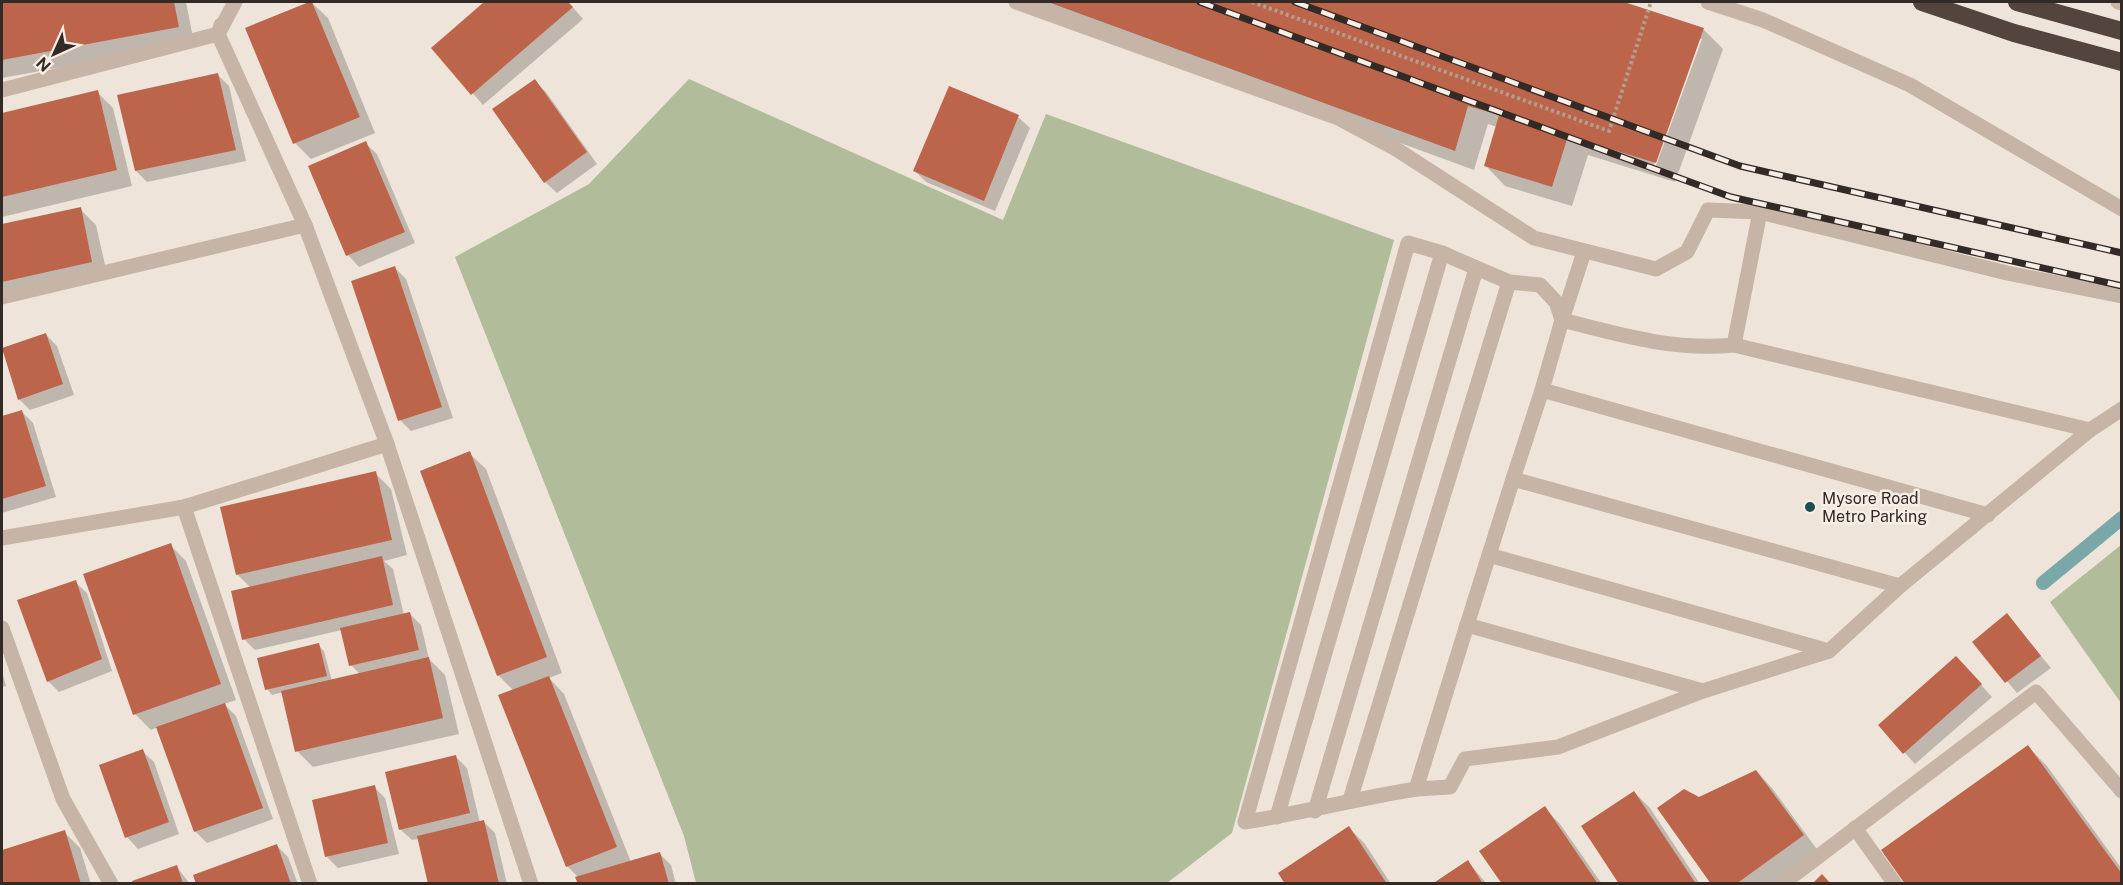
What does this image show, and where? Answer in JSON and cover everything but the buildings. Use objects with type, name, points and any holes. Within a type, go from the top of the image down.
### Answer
[{"type":"highway","points":[[1922,2],[2014,33],[2121,62]]},
{"type":"highway","points":[[2017,2],[2121,31]]},
{"type":"street","points":[[2,90],[219,30],[235,2]]},
{"type":"street","points":[[1016,2],[1338,118],[1396,148],[1534,238],[1584,252],[1656,269],[1687,252],[1708,210],[1760,212],[2007,273],[2121,296]]},
{"type":"street","points":[[1708,2],[1763,20],[1910,85],[2121,209]]},
{"type":"street","points":[[219,30],[305,225],[387,444],[531,884]]},
{"type":"street","points":[[1734,345],[1760,212]]},
{"type":"street","points":[[2,297],[305,225]]},
{"type":"street","points":[[1563,320],[1556,302],[1540,285],[1509,282],[1442,253],[1408,243],[1245,822],[1316,811],[1350,800],[1416,789],[1450,787],[1465,759],[1558,747],[1703,691],[1829,651],[1900,586],[2090,430],[2121,409]]},
{"type":"street","points":[[1416,789],[1584,252]]},
{"type":"street","points":[[1278,817],[1442,253]]},
{"type":"street","points":[[1316,811],[1476,269]]},
{"type":"street","points":[[1350,800],[1509,282]]},
{"type":"street","points":[[1563,320],[1633,338],[1699,348],[1734,345],[2090,430]]},
{"type":"street","points":[[1542,390],[1988,516]]},
{"type":"street","points":[[2,538],[184,507],[387,444]]},
{"type":"street","points":[[1513,479],[1900,586]]},
{"type":"street","points":[[184,507],[309,884]]},
{"type":"street","points":[[1489,555],[1829,651]]},
{"type":"street","points":[[1467,625],[1703,691]]},
{"type":"street","points":[[2,628],[63,799],[111,884]]},
{"type":"street","points":[[1782,884],[2036,692],[2121,791]]},
{"type":"street","points":[[1856,828],[1895,884]]},
{"type":"path","points":[[1252,2],[1609,131],[1651,2]]},
{"type":"green space","points":[[689,79],[1003,220],[1046,114],[1394,240],[1232,833],[1167,883],[696,883],[684,836],[455,257],[589,184]]},
{"type":"green space","points":[[2121,545],[2121,703],[2050,602]]},
{"type":"waterway","points":[[2043,583],[2122,518]]},
{"type":"railway","points":[[1200,2],[1731,197],[2122,286]]},
{"type":"railway","points":[[1295,2],[1740,166],[2122,253]]},
{"type":"place","name":"Mysore Road Metro Parking","points":[[1810,507]]}]
